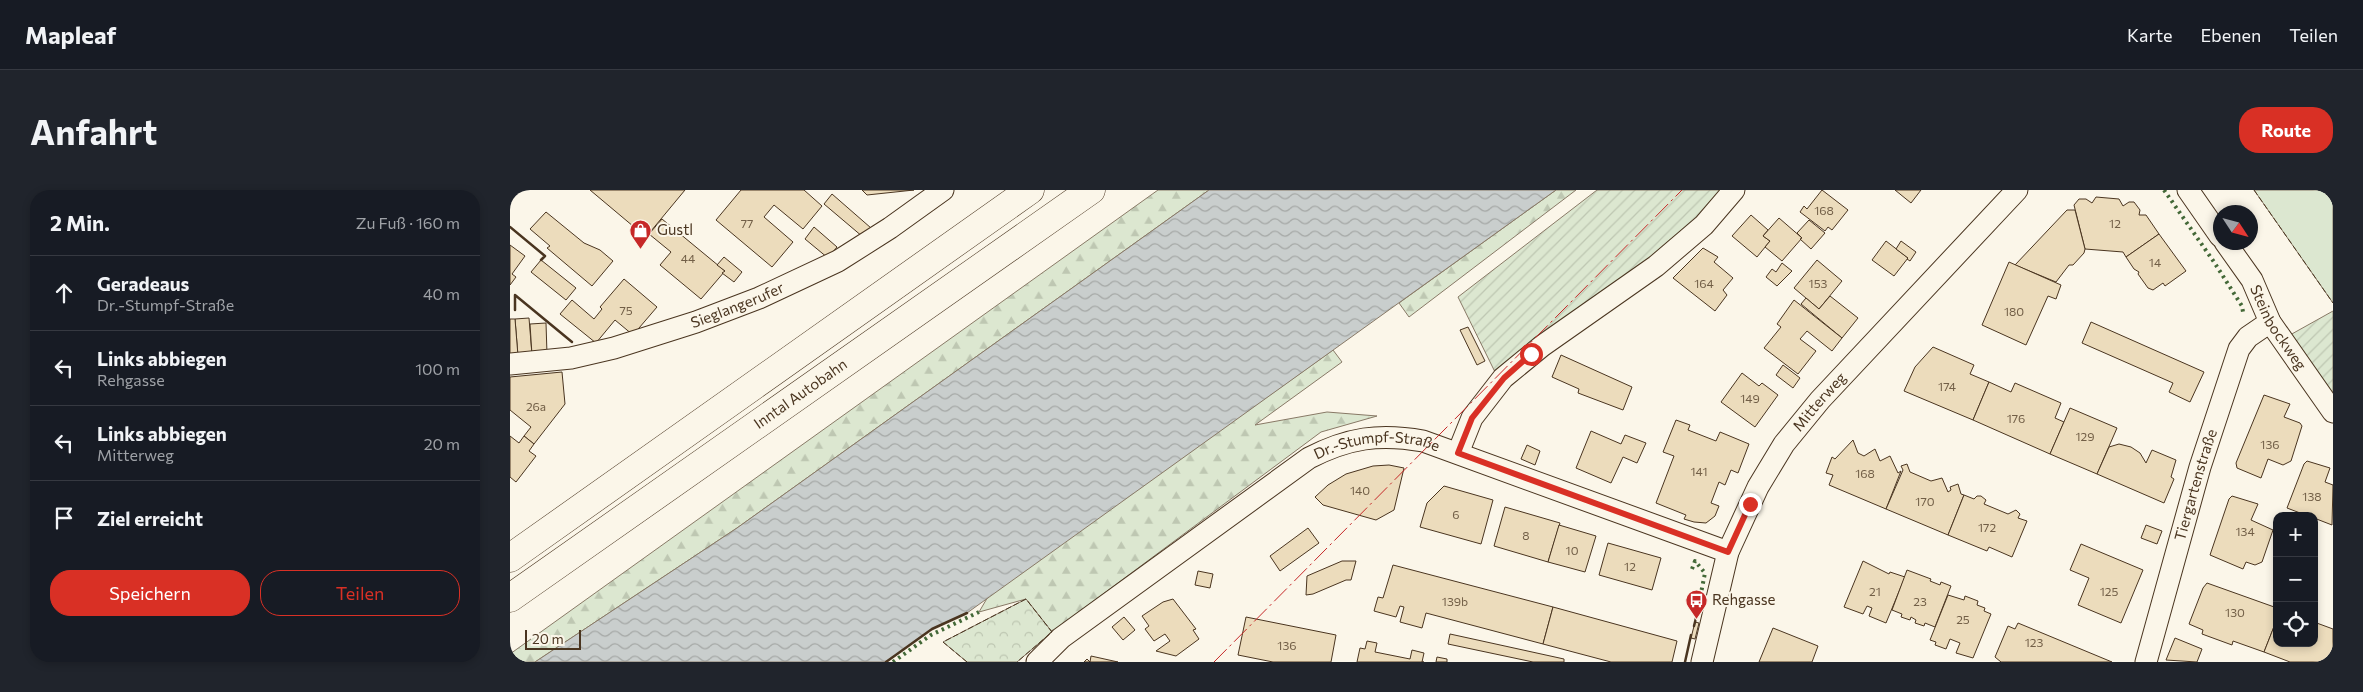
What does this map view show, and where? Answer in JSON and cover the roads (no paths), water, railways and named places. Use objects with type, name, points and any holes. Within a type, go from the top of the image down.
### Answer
[{"type":"highway","points":[[510,558],[1030,190]]},
{"type":"highway","name":"Inntal Autobahn","points":[[510,598],[1091,190]]},
{"type":"street","name":"Sieglangerufer","points":[[510,364],[571,358],[614,348],[696,322],[759,298],[838,261],[890,228],[943,190]]},
{"type":"street","name":"Dr.-Stumpf-Straße","points":[[1037,662],[1061,638],[1309,458],[1334,445],[1379,436],[1400,437],[1423,441],[1458,453],[1472,418],[1504,378],[1542,346],[1656,266],[1704,225],[1734,190]]},
{"type":"street","name":"Mitterweg","points":[[1702,662],[1728,552],[1758,487],[1795,430],[1820,400],[2017,190]]},
{"type":"street","points":[[2188,190],[2213,226]]},
{"type":"street","name":"Steinbockweg","points":[[2231,250],[2252,280],[2270,322],[2333,412]]},
{"type":"street","name":"Tiergartenstraße","points":[[2146,662],[2200,467],[2240,349],[2248,337],[2270,322]]},
{"type":"street","points":[[1458,453],[1728,552]]},
{"type":"water","points":[[1209,190],[1556,190],[967,613],[932,629],[886,662],[535,662],[737,528]]},
{"type":"place","name":"Gustl","points":[[641,249]]},
{"type":"place","name":"Rehgasse","points":[[1696,619]]}]
